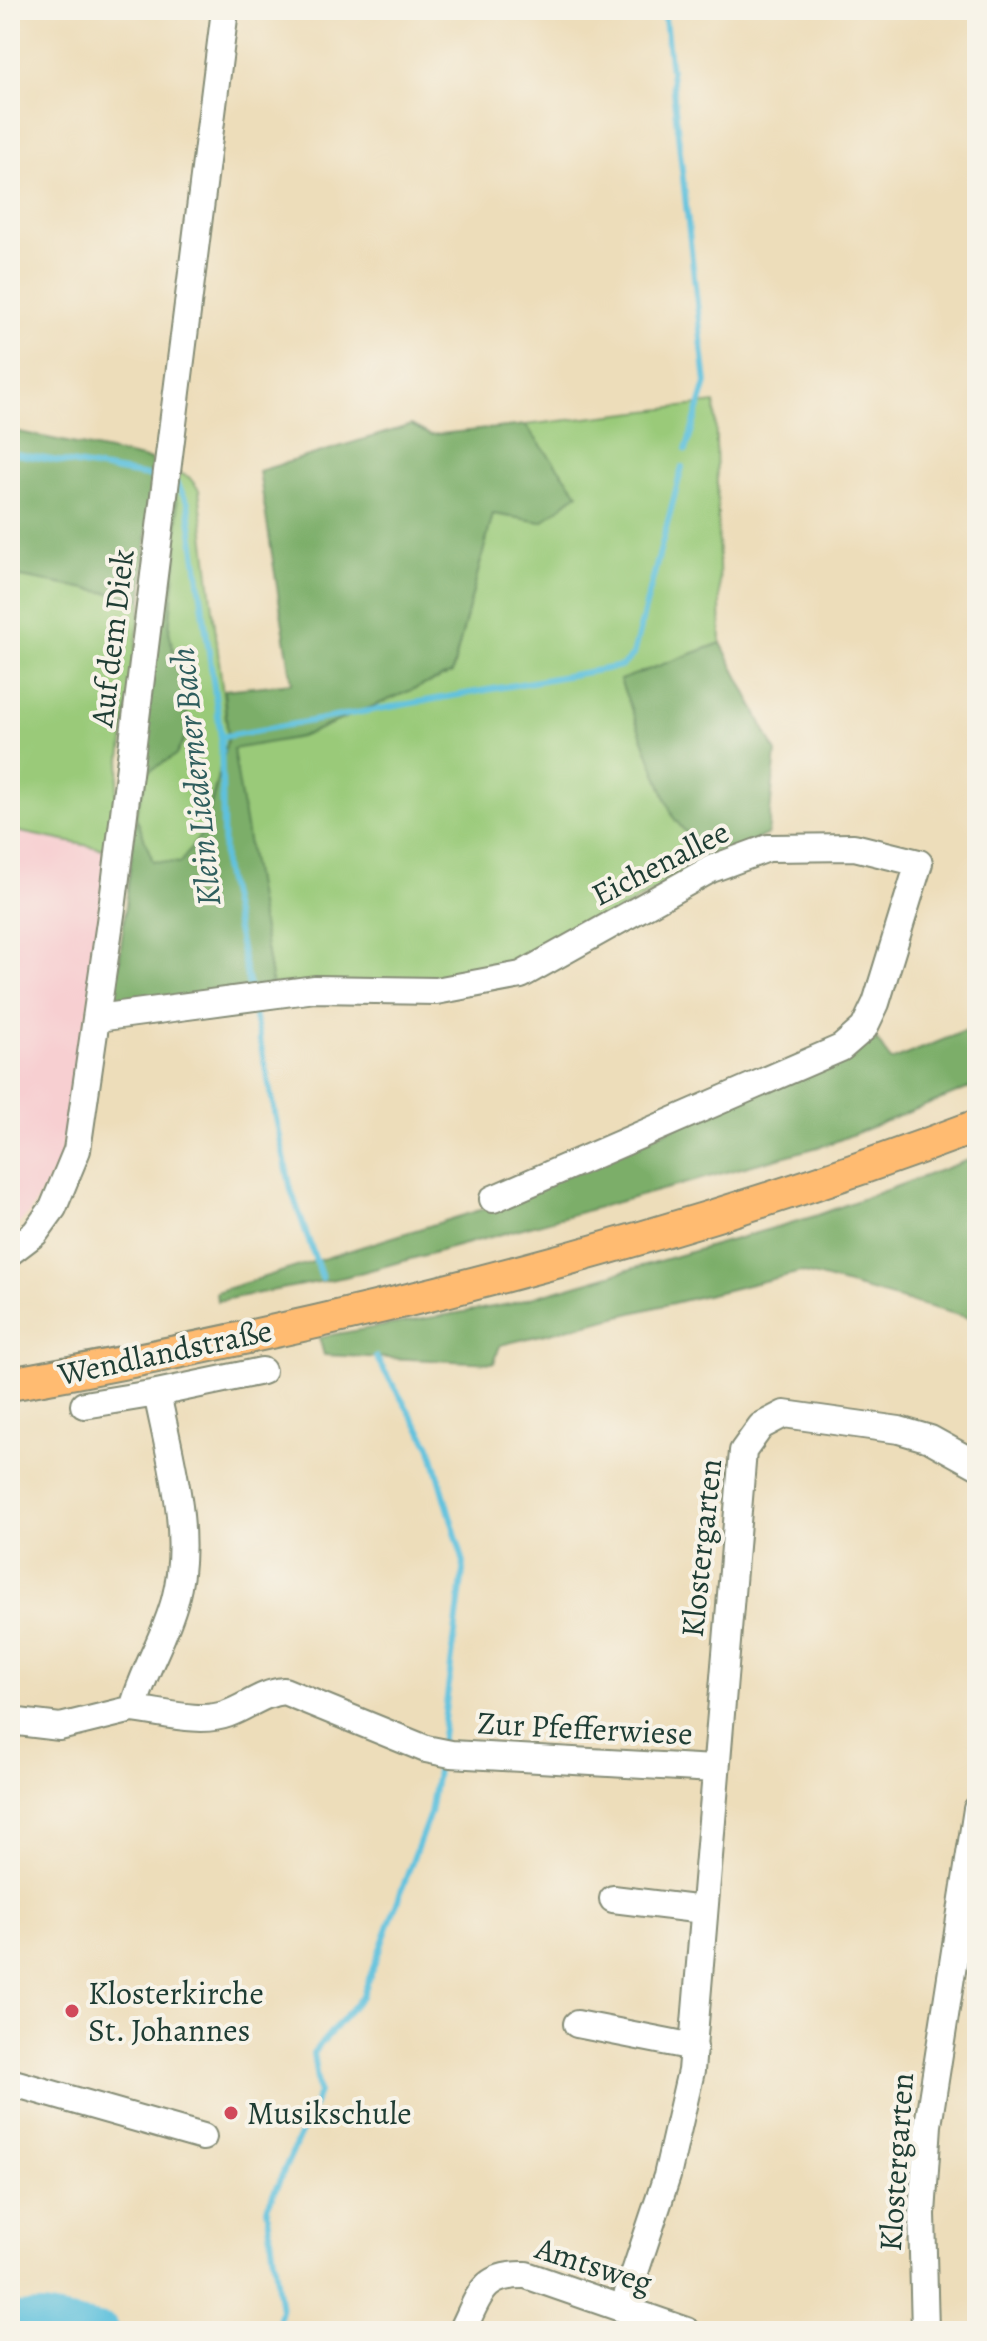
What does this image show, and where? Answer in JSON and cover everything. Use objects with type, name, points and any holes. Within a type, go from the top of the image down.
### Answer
[{"type":"main road","name":"Wendlandstraße","points":[[10,1384],[320,1319],[545,1266],[721,1215],[977,1126]]},
{"type":"street","name":"Auf dem Diek","points":[[10,1252],[35,1233],[53,1208],[77,1150],[98,1018],[225,10]]},
{"type":"street","name":"Eichenallee","points":[[98,1018],[315,989],[436,991],[521,975],[711,869],[768,848],[854,847],[919,863],[876,1003],[864,1028],[841,1048],[493,1199]]},
{"type":"street","points":[[84,1405],[262,1371]]},
{"type":"street","points":[[10,1721],[60,1727],[133,1709],[139,1687],[164,1640],[172,1610],[181,1546],[177,1494],[157,1393]]},
{"type":"street","name":"Klostergarten","points":[[623,2308],[667,2176],[694,2047],[714,1769],[743,1451],[761,1426],[784,1414],[899,1430],[930,1439],[977,1465]]},
{"type":"street","name":"Zur Pfefferwiese","points":[[133,1709],[193,1716],[225,1715],[269,1692],[284,1691],[438,1752],[714,1769]]},
{"type":"street","name":"Klostergarten","points":[[925,2331],[922,2214],[928,2125],[977,1809]]},
{"type":"street","points":[[613,1899],[703,1910]]},
{"type":"street","points":[[577,2024],[694,2047]]},
{"type":"street","points":[[10,2082],[203,2137]]},
{"type":"street","name":"Amtsweg","points":[[462,2331],[486,2284],[501,2274],[526,2275],[687,2331]]},
{"type":"shaded area","points":[[10,830],[109,850],[85,1031],[59,1162],[29,1214],[10,1232]]},
{"type":"green space","points":[[715,403],[721,643],[620,680],[709,861],[517,967],[433,983],[272,984],[232,748],[300,737],[452,673],[493,513],[542,522],[577,493],[525,425]]},
{"type":"green space","points":[[411,425],[430,435],[525,425],[578,493],[542,522],[493,514],[452,673],[300,737],[233,749],[272,984],[114,1007],[136,817],[153,861],[180,863],[203,832],[214,794],[228,737],[224,690],[292,683],[259,471]]},
{"type":"green space","points":[[10,430],[152,460],[142,599],[10,575]]},
{"type":"green space","points":[[177,472],[189,477],[199,490],[228,737],[203,832],[181,863],[153,862],[134,814],[149,771],[176,755],[190,727],[169,631],[176,562],[178,512],[174,490]]},
{"type":"green space","points":[[174,490],[178,512],[169,631],[190,727],[176,755],[149,771],[137,807]]},
{"type":"green space","points":[[10,575],[142,599],[109,850],[10,830]]},
{"type":"green space","points":[[721,643],[776,752],[768,834],[709,861],[673,817],[620,680]]},
{"type":"green space","points":[[977,1026],[977,1085],[829,1144],[345,1277],[217,1301],[216,1292],[493,1206],[877,1040],[891,1061]]},
{"type":"green space","points":[[977,1157],[977,1320],[801,1272],[500,1345],[494,1363],[324,1355],[319,1337],[510,1304],[815,1216]]},
{"type":"waterway","points":[[664,10],[706,383],[686,450]]},
{"type":"waterway","name":"Klein Liederner Bach","points":[[10,453],[160,478]]},
{"type":"waterway","points":[[221,737],[622,666],[633,655],[682,467]]},
{"type":"waterway","name":"Klein Liederner Bach","points":[[175,481],[188,503],[221,737],[224,867],[250,992]]},
{"type":"waterway","name":"Klein Liederner Bach","points":[[252,1003],[291,1190],[322,1278]]},
{"type":"waterway","name":"Klein Liederner Bach","points":[[376,1357],[430,1446],[464,1563],[441,1744]]},
{"type":"waterway","name":"Klein Liederner Bach","points":[[276,2331],[281,2310],[267,2208],[319,2093],[313,2053],[363,1995],[430,1813],[439,1759]]},
{"type":"waterway","points":[[10,2320],[43,2319],[103,2331]]},
{"type":"place","name":"Klosterkirche St. Johannes","points":[[72,2011]]},
{"type":"place","name":"Musikschule","points":[[231,2113]]}]
